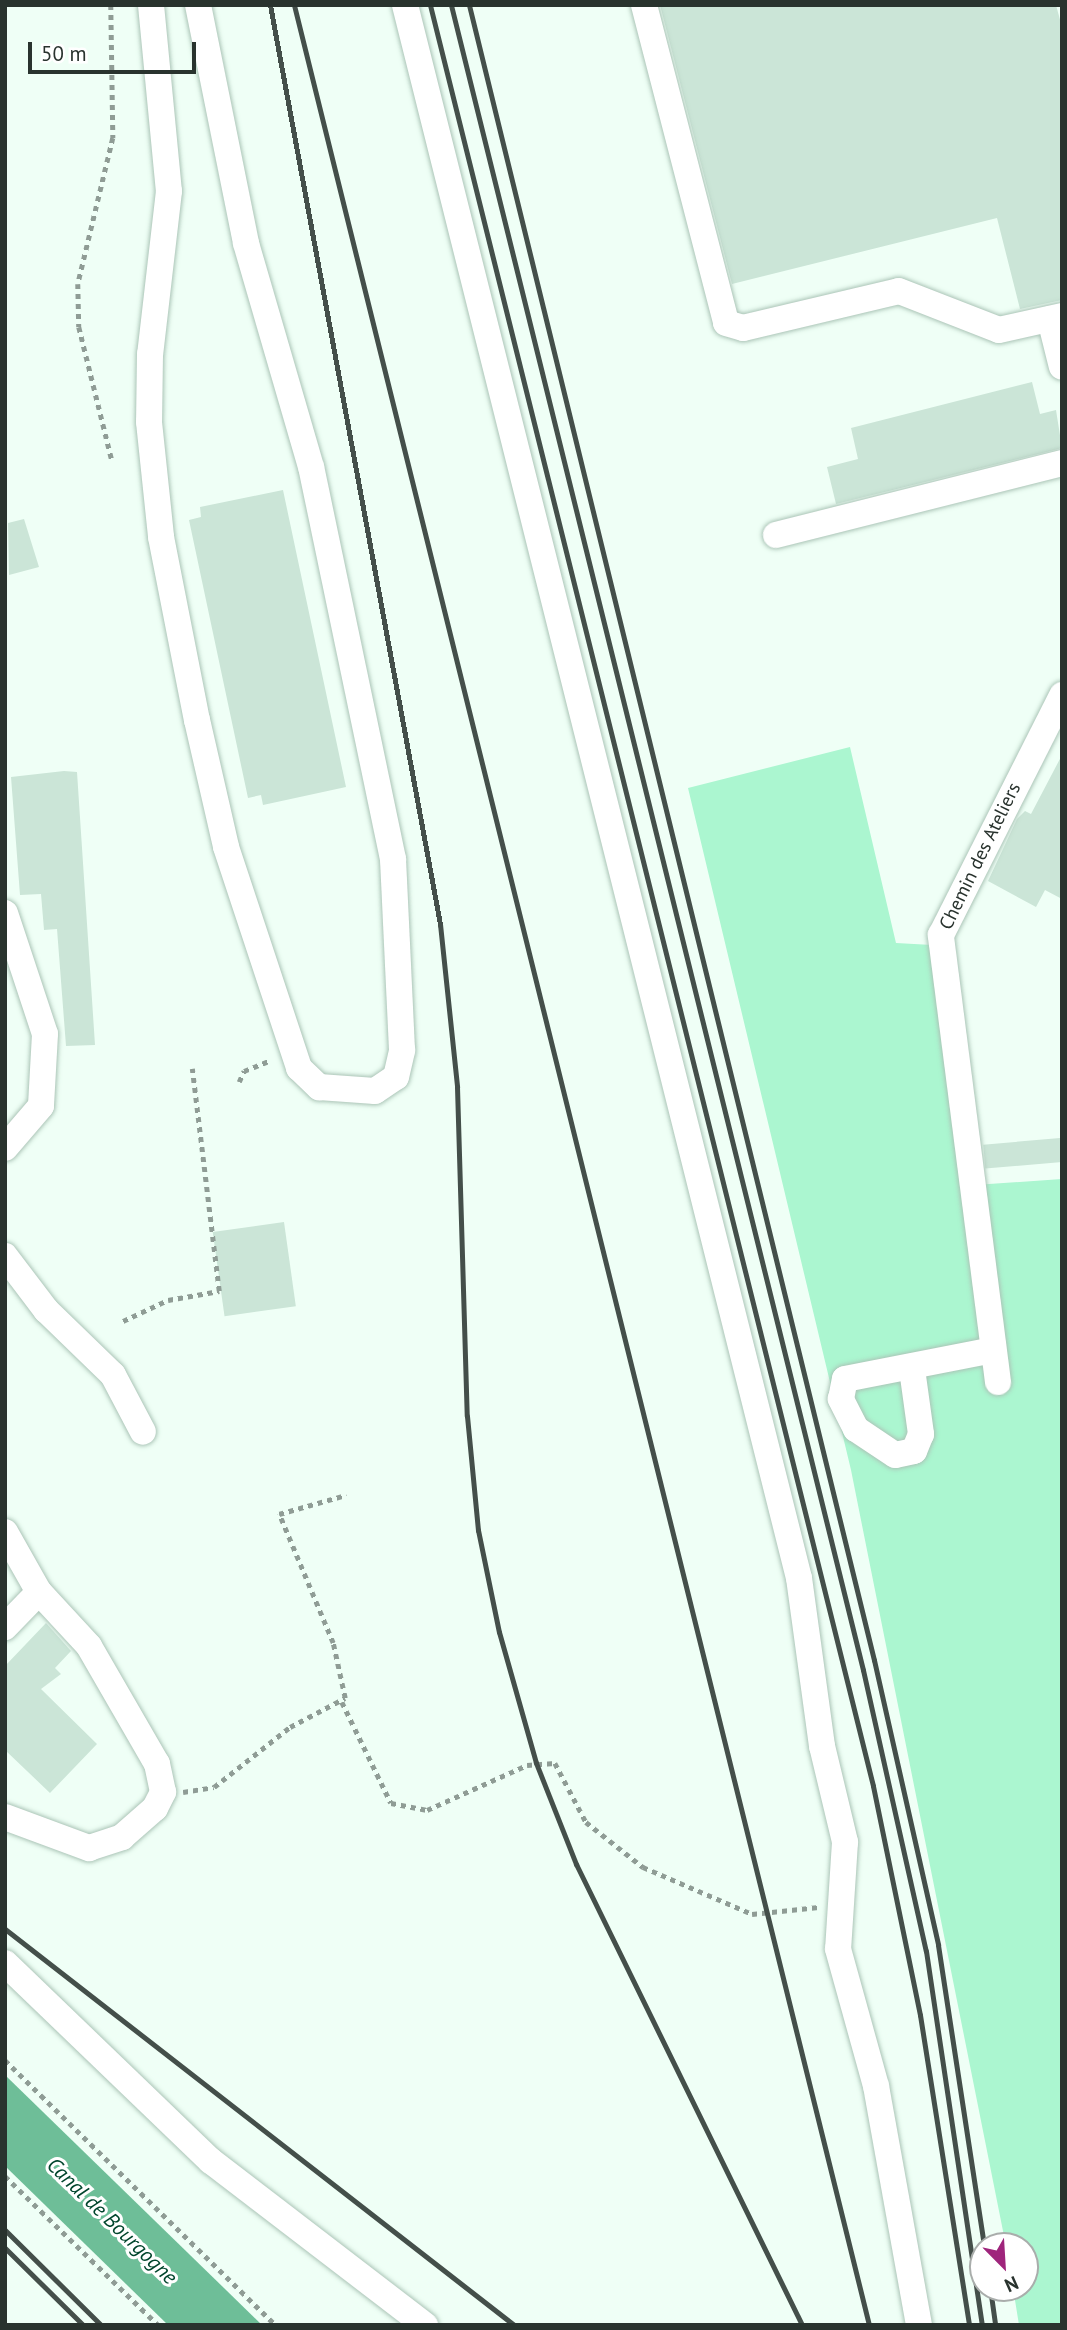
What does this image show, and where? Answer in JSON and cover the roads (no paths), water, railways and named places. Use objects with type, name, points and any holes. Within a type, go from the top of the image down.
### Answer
[{"type":"street","points":[[151,5],[169,191],[148,380],[154,489],[226,847],[284,1030],[303,1074],[319,1087],[375,1091],[396,1077],[403,1013],[396,886],[312,467],[246,243],[198,5]]},
{"type":"street","points":[[405,5],[799,1578],[822,1746],[845,1842],[838,1910],[840,1964],[877,2086],[919,2325]]},
{"type":"street","points":[[644,5],[726,323],[743,328],[900,290],[999,330],[1056,317],[1062,367]]},
{"type":"street","points":[[776,534],[1062,463]]},
{"type":"street","name":"Chemin des Ateliers","points":[[998,1382],[969,1194],[941,935],[1062,695]]},
{"type":"street","points":[[5,912],[45,1034],[41,1106],[5,1148]]},
{"type":"street","points":[[5,1256],[46,1310],[113,1376],[143,1432]]},
{"type":"street","points":[[912,1368],[993,1350]]},
{"type":"street","points":[[5,1532],[39,1592],[89,1646],[157,1764],[163,1792],[155,1808],[122,1837],[89,1848],[5,1817]]},
{"type":"street","points":[[5,1627],[39,1592]]},
{"type":"street","points":[[5,1963],[211,2161],[425,2325]]},
{"type":"water","name":"Canal de Bourgogne","points":[[5,2075],[262,2325],[168,2325],[5,2166]]},
{"type":"railway","points":[[270,5],[440,924],[457,1087],[467,1416],[478,1530],[499,1632],[536,1763],[576,1864],[802,2325]]},
{"type":"railway","points":[[294,5],[869,2325]]},
{"type":"railway","points":[[430,5],[873,1786],[920,2015],[969,2325]]},
{"type":"railway","points":[[451,5],[863,1670],[926,1951],[982,2325]]},
{"type":"railway","points":[[469,5],[874,1660],[938,1945],[982,2232]]},
{"type":"railway","points":[[5,1929],[514,2325]]},
{"type":"railway","points":[[5,2230],[101,2325]]},
{"type":"railway","points":[[5,2248],[83,2325]]},
{"type":"railway","points":[[992,2302],[995,2325]]}]
